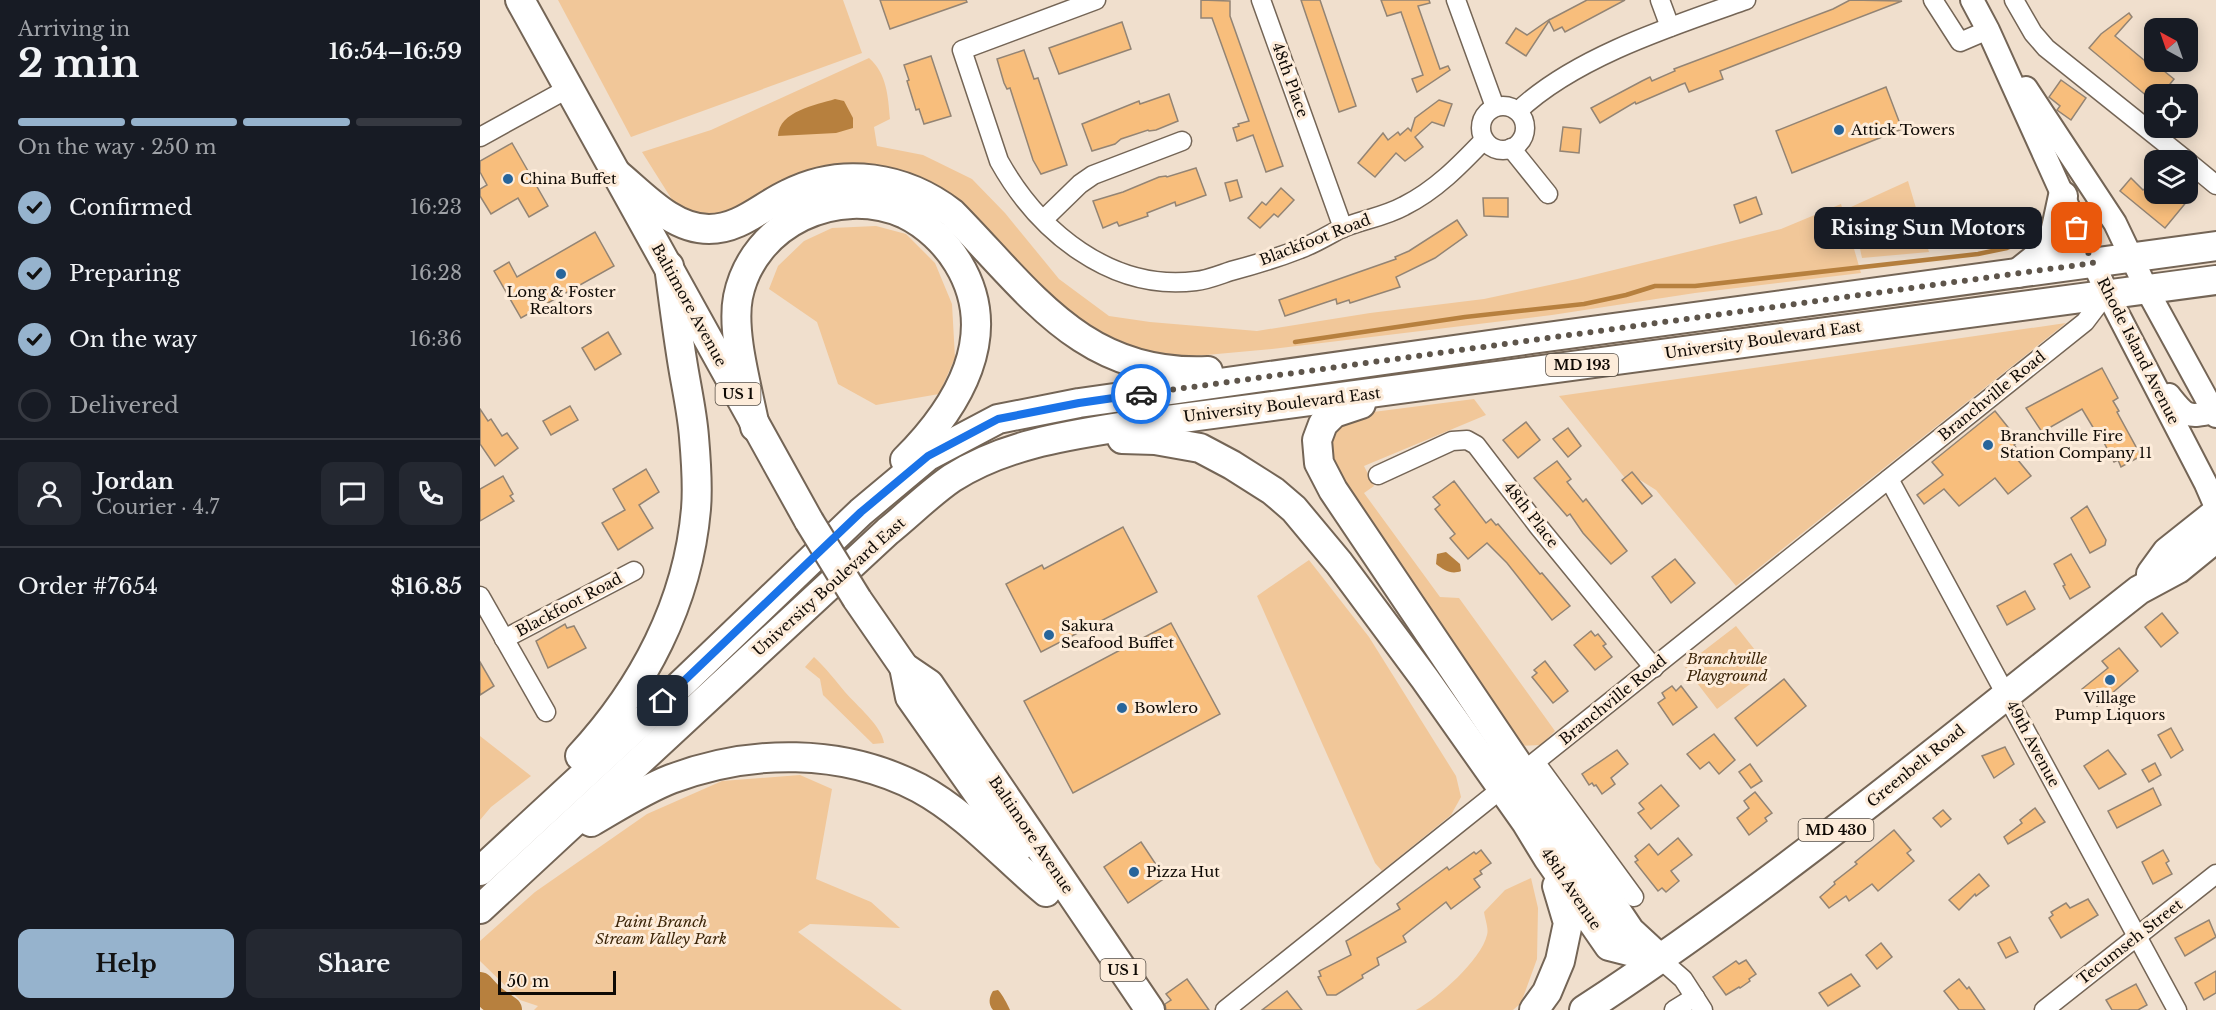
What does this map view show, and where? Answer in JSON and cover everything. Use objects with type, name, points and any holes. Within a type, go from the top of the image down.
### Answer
[{"type":"main road","name":"Baltimore Avenue","points":[[520,0],[669,266],[755,427],[857,599],[904,667],[929,684],[1149,1010]]},
{"type":"main road","points":[[616,173],[664,213],[680,222],[710,229],[741,222],[788,194],[828,180],[846,177],[867,178],[904,186],[952,213],[1052,317],[1071,332],[1107,353],[1145,365],[1191,372],[1351,364]]},
{"type":"main road","points":[[2018,273],[2048,249],[2055,232],[2063,196]]},
{"type":"main road","points":[[707,659],[793,569],[926,439],[944,415],[967,373],[976,331],[975,310],[964,273],[952,253],[920,223],[905,214],[865,204],[825,207],[808,212],[789,222],[775,234],[761,248],[750,265],[742,282],[738,299],[736,319],[738,337],[755,427]]},
{"type":"main road","name":"University Boulevard East","points":[[480,871],[861,512],[928,456],[998,419],[1079,403],[1351,364],[2216,246]]},
{"type":"main road","points":[[480,866],[614,718],[649,663],[664,632],[684,576],[696,508],[694,435],[669,266]]},
{"type":"main road","name":"University Boulevard East","points":[[480,909],[888,531],[952,479],[1013,450],[1057,438],[1145,423],[2216,280]]},
{"type":"main road","points":[[1472,380],[1381,399],[1334,413],[1323,424],[1317,440],[1318,463],[1333,490],[1520,775]]},
{"type":"main road","points":[[1057,438],[1155,440],[1200,448],[1232,465],[1273,492],[1294,509],[1339,563],[1425,679],[1520,775]]},
{"type":"main road","name":"MD 430","points":[[2139,590],[2167,552],[2216,513]]},
{"type":"main road","name":"Greenbelt Road","points":[[1584,1010],[1823,840],[2139,590],[2178,569],[2216,538]]},
{"type":"main road","name":"Baltimore Avenue","points":[[904,667],[910,697],[1126,1010]]},
{"type":"main road","points":[[536,857],[621,805],[670,779],[713,765],[750,759],[784,756],[816,758],[883,773],[919,789],[973,825],[1046,892]]},
{"type":"main road","name":"48th Avenue","points":[[1520,775],[1526,822],[1609,946],[1660,958]]},
{"type":"main road","name":"48th Avenue","points":[[1520,775],[1630,932],[1660,958]]},
{"type":"main road","points":[[1534,1010],[1546,992],[1560,961],[1568,923],[1548,858]]},
{"type":"street","name":"Blackfoot Road","points":[[1096,0],[962,50],[999,161],[1022,196],[1080,253],[1122,273],[1168,283],[1197,281],[1301,249],[1343,228],[1403,207],[1441,182],[1484,140]]},
{"type":"street","name":"48th Place","points":[[1261,0],[1343,228]]},
{"type":"street","points":[[1456,0],[1495,107]]},
{"type":"street","points":[[1660,0],[1670,27]]},
{"type":"street","points":[[1518,111],[1530,99],[1580,67],[1670,27],[1746,0]]},
{"type":"street","points":[[1933,0],[1960,42],[1988,30]]},
{"type":"street","name":"Rhode Island Avenue","points":[[1972,0],[1988,30],[2107,294],[2216,507]]},
{"type":"street","points":[[2014,0],[2033,33],[2046,48],[2172,150]]},
{"type":"street","name":"Rhode Island Avenue","points":[[1988,30],[2115,223],[2147,290],[2215,414]]},
{"type":"street","points":[[480,137],[569,88]]},
{"type":"street","points":[[1507,106],[1518,111],[1524,121],[1525,132],[1520,141],[1511,148],[1501,150],[1490,146],[1484,140],[1481,123],[1484,117],[1495,107],[1507,106]]},
{"type":"street","points":[[1044,219],[1080,184],[1093,175],[1182,141]]},
{"type":"street","points":[[1511,148],[1548,194]]},
{"type":"street","points":[[2198,171],[2216,185]]},
{"type":"street","name":"Branchville Road","points":[[1225,1010],[2085,322],[2107,294]]},
{"type":"street","points":[[2140,355],[2183,413],[2194,416],[2215,414]]},
{"type":"street","name":"48th Place","points":[[1378,475],[1452,441],[1467,440],[1476,445],[1538,526],[1654,668]]},
{"type":"street","name":"49th Avenue","points":[[1889,479],[2177,1010]]},
{"type":"street","name":"Blackfoot Road","points":[[504,639],[634,571]]},
{"type":"street","points":[[480,596],[546,712]]},
{"type":"street","points":[[1520,775],[1634,897]]},
{"type":"street","name":"Tecumseh Street","points":[[2043,1010],[2216,874]]},
{"type":"street","name":"48th Avenue","points":[[1660,958],[1683,979],[1699,1004]]},
{"type":"street","points":[[1674,1010],[1699,1004]]},
{"type":"green space","points":[[558,0],[843,0],[862,53],[631,137]]},
{"type":"green space","points":[[869,58],[883,78],[890,119],[874,127],[877,146],[923,155],[972,179],[1005,213],[1059,279],[1109,316],[1150,322],[1257,331],[1370,313],[1484,299],[1577,279],[1781,229],[1841,204],[1861,273],[1695,293],[1552,315],[1272,349],[1173,358],[1135,352],[1087,328],[869,169],[805,172],[725,215],[702,218],[676,206],[642,152],[711,130]]},
{"type":"green space","points":[[1908,181],[1929,252],[1862,258],[1851,207]]},
{"type":"green space","points":[[876,226],[906,234],[935,263],[952,304],[955,358],[939,394],[876,405],[838,384],[817,322],[769,289],[778,266],[804,241],[832,228]]},
{"type":"green space","points":[[2066,323],[1736,586],[1656,490],[1640,480],[1625,478],[1559,396]]},
{"type":"green space","points":[[1474,399],[1486,415],[1364,466],[1374,486],[1364,493],[1440,597],[1459,598],[1555,731],[1541,745],[1516,746],[1380,544],[1328,453],[1332,435],[1350,415]]},
{"type":"green space","points":[[1309,560],[1369,637],[1456,776],[1461,797],[1451,815],[1382,871],[1375,863],[1257,596]]},
{"type":"green space","name":"Branchville Playground","points":[[1736,626],[1770,669],[1717,709],[1684,666]]},
{"type":"green space","points":[[814,657],[874,723],[884,743],[873,744],[823,695],[820,679],[805,667]]},
{"type":"green space","points":[[480,736],[531,776],[491,807],[480,820]]},
{"type":"green space","name":"Paint Branch Stream Valley Park","points":[[800,775],[832,789],[816,879],[871,902],[900,928],[810,924],[798,932],[902,1010],[534,1010],[538,1006],[520,1000],[480,961],[480,941],[535,892],[647,814],[722,781]]},
{"type":"green space","points":[[1531,878],[1538,908],[1537,959],[1521,1003],[1513,1010],[1416,1010],[1447,988],[1476,956],[1487,933],[1484,912],[1505,890]]},
{"type":"shaded area","points":[[835,99],[844,101],[853,118],[853,128],[836,133],[778,136],[780,127],[791,115]]},
{"type":"shaded area","points":[[1446,552],[1460,564],[1461,571],[1451,572],[1436,564],[1437,554]]},
{"type":"shaded area","points":[[998,990],[1010,1010],[991,1008],[991,996],[993,991]]},
{"type":"building","points":[[880,0],[966,0],[967,2],[890,29]]},
{"type":"building","points":[[1201,0],[1230,1],[1230,16],[1283,166],[1266,172],[1253,135],[1237,141],[1233,128],[1249,121],[1212,18],[1201,18]]},
{"type":"building","points":[[1301,0],[1320,0],[1356,106],[1339,112]]},
{"type":"building","points":[[1381,0],[1429,0],[1430,3],[1418,6],[1440,69],[1448,66],[1450,70],[1417,92],[1412,79],[1423,75],[1401,12],[1387,16]]},
{"type":"building","points":[[1587,0],[1625,0],[1565,32],[1562,27],[1554,31],[1549,21],[1526,56],[1506,43],[1516,28],[1527,35],[1550,19]]},
{"type":"building","points":[[1850,0],[1902,1],[1720,71],[1723,79],[1689,92],[1685,83],[1636,104],[1635,102],[1600,123],[1591,108],[1650,77],[1652,81],[1675,71],[1674,69],[1833,9]]},
{"type":"building","points":[[2129,13],[2132,17],[2115,36],[2144,60],[2144,72],[2165,72],[2174,79],[2170,84],[2144,84],[2144,94],[2089,48],[2101,34]]},
{"type":"building","points":[[1122,22],[1131,49],[1059,74],[1049,48]]},
{"type":"building","points":[[1024,50],[1034,79],[1038,78],[1067,165],[1041,174],[1033,160],[1010,88],[1007,89],[1004,83],[997,59]]},
{"type":"building","points":[[931,56],[951,116],[924,124],[919,109],[916,110],[904,65]]},
{"type":"building","points":[[2061,80],[2086,98],[2071,120],[2057,110],[2060,106],[2049,97]]},
{"type":"building","name":"Attick Towers","points":[[1886,87],[1902,129],[1792,173],[1776,131]]},
{"type":"building","points":[[1169,94],[1178,121],[1092,151],[1082,124],[1139,101],[1140,104]]},
{"type":"building","points":[[1439,100],[1452,104],[1444,126],[1432,122],[1415,137],[1423,147],[1413,155],[1405,161],[1396,153],[1375,177],[1358,163],[1383,133],[1388,140],[1398,132],[1400,135],[1408,128],[1411,131],[1415,118]]},
{"type":"building","points":[[1563,127],[1581,129],[1579,153],[1560,151]]},
{"type":"building","name":"China Buffet","points":[[512,143],[548,206],[529,217],[518,198],[491,214],[480,196],[480,189],[487,185],[480,172],[480,161]]},
{"type":"building","points":[[1196,168],[1206,195],[1176,206],[1175,202],[1147,213],[1148,216],[1119,226],[1117,222],[1103,228],[1093,201],[1159,177],[1167,177]]},
{"type":"building","points":[[2131,178],[2144,189],[2144,204],[2185,204],[2165,228],[2120,191]]},
{"type":"building","points":[[1237,180],[1242,197],[1230,201],[1225,183]]},
{"type":"building","points":[[1281,188],[1294,200],[1278,217],[1274,214],[1260,228],[1248,218],[1262,202],[1266,205]]},
{"type":"building","points":[[1756,197],[1762,214],[1740,223],[1734,205]]},
{"type":"building","points":[[1483,198],[1508,198],[1508,217],[1484,216]]},
{"type":"building","points":[[1457,220],[1467,235],[1435,258],[1396,277],[1400,287],[1350,303],[1349,300],[1337,304],[1336,299],[1285,316],[1279,300],[1396,259],[1395,257],[1409,251]]},
{"type":"building","name":"Long & Foster Realtors","points":[[595,232],[614,266],[521,318],[494,271],[509,262],[517,277]]},
{"type":"building","points":[[608,332],[621,354],[595,370],[582,348]]},
{"type":"building","points":[[2102,368],[2118,398],[2113,401],[2119,411],[2117,412],[2141,456],[2121,467],[2118,460],[2114,462],[2099,433],[2097,434],[2082,409],[2042,432],[2026,408]]},
{"type":"building","points":[[570,406],[578,420],[551,435],[543,421]]},
{"type":"building","points":[[480,409],[488,421],[491,419],[502,436],[507,433],[518,448],[495,466],[480,444]]},
{"type":"building","points":[[1995,411],[2019,441],[2014,445],[2018,450],[2013,454],[2031,476],[2008,494],[1995,478],[1959,506],[1944,489],[1924,504],[1917,495],[1943,475],[1932,462]]},
{"type":"building","points":[[1526,422],[1540,440],[1518,458],[1503,440]]},
{"type":"building","points":[[1568,428],[1581,446],[1568,457],[1553,439]]},
{"type":"building","points":[[1557,461],[1571,479],[1567,482],[1583,502],[1586,499],[1627,551],[1611,564],[1583,533],[1570,514],[1567,516],[1534,478]]},
{"type":"building","points":[[646,469],[659,492],[639,505],[653,528],[618,550],[602,523],[625,510],[613,489]]},
{"type":"building","points":[[1632,472],[1652,496],[1642,504],[1622,480]]},
{"type":"building","points":[[503,476],[513,494],[510,496],[514,501],[480,521],[480,489]]},
{"type":"building","points":[[1454,481],[1486,523],[1491,519],[1496,525],[1498,524],[1570,606],[1552,620],[1507,563],[1487,543],[1468,559],[1450,538],[1455,534],[1435,509],[1440,505],[1433,497]]},
{"type":"building","points":[[2087,506],[2106,540],[2105,545],[2090,553],[2071,518]]},
{"type":"building","points":[[1123,527],[1157,592],[1041,652],[1006,584],[1042,565],[1044,569]]},
{"type":"building","points":[[2071,554],[2090,587],[2070,599],[2054,564]]},
{"type":"building","points":[[1675,559],[1695,583],[1671,603],[1652,577]]},
{"type":"building","points":[[2025,591],[2035,609],[2007,625],[1997,606]]},
{"type":"building","points":[[2162,613],[2178,633],[2161,647],[2145,627]]},
{"type":"building","name":"Bowlero","points":[[1171,623],[1220,714],[1073,793],[1024,701]]},
{"type":"building","points":[[565,624],[567,628],[574,626],[586,648],[548,668],[536,641]]},
{"type":"building","points":[[1591,631],[1595,636],[1598,634],[1606,644],[1603,646],[1612,657],[1595,670],[1574,645]]},
{"type":"building","name":"Village Pump Liquors","points":[[2119,648],[2138,671],[2097,706],[2082,689],[2108,668],[2102,661]]},
{"type":"building","points":[[1545,661],[1568,691],[1553,703],[1532,677],[1537,673],[1534,670]]},
{"type":"building","points":[[480,662],[494,686],[480,695]]},
{"type":"building","points":[[1784,679],[1806,706],[1757,746],[1735,718]]},
{"type":"building","points":[[1672,686],[1676,691],[1681,686],[1697,707],[1673,725],[1658,703],[1665,698],[1662,693]]},
{"type":"building","points":[[2171,728],[2183,750],[2171,758],[2158,735]]},
{"type":"building","points":[[1714,734],[1735,760],[1719,774],[1709,762],[1700,769],[1687,754]]},
{"type":"building","points":[[2005,747],[2014,764],[1994,778],[1982,756]]},
{"type":"building","points":[[1617,750],[1628,764],[1611,778],[1615,784],[1602,794],[1596,785],[1592,783],[1589,785],[1582,774]]},
{"type":"building","points":[[2108,750],[2126,774],[2099,789],[2084,766]]},
{"type":"building","points":[[2155,763],[2161,775],[2149,782],[2142,770]]},
{"type":"building","points":[[1750,764],[1762,781],[1751,788],[1739,772]]},
{"type":"building","points":[[1661,785],[1679,806],[1651,829],[1638,813],[1644,809],[1639,803]]},
{"type":"building","points":[[2153,788],[2161,805],[2117,828],[2108,811]]},
{"type":"building","points":[[1755,792],[1772,813],[1765,818],[1767,821],[1749,835],[1737,818],[1749,808],[1744,801]]},
{"type":"building","points":[[2035,808],[2045,822],[2008,844],[2004,837],[2022,823],[2020,820]]},
{"type":"building","points":[[1943,810],[1951,819],[1941,827],[1933,818]]},
{"type":"building","points":[[1894,830],[1911,850],[1907,853],[1914,861],[1878,891],[1872,884],[1849,901],[1846,896],[1829,908],[1820,897],[1835,884],[1834,882],[1857,864],[1855,862]]},
{"type":"building","points":[[1678,838],[1692,855],[1671,871],[1679,881],[1666,892],[1662,888],[1658,891],[1635,862],[1638,860],[1635,856],[1649,844],[1658,855]]},
{"type":"building","name":"Pizza Hut","points":[[1141,842],[1165,878],[1128,903],[1104,867]]},
{"type":"building","points":[[1481,850],[1491,863],[1480,871],[1482,874],[1474,879],[1480,887],[1451,909],[1446,902],[1403,936],[1406,942],[1377,958],[1379,965],[1362,975],[1363,978],[1336,995],[1327,995],[1318,977],[1321,976],[1319,971],[1351,955],[1346,941],[1400,909],[1397,904],[1447,867],[1449,870],[1474,852],[1476,854]]},
{"type":"building","points":[[2163,850],[2172,874],[2153,884],[2142,862]]},
{"type":"building","points":[[1979,874],[1989,886],[1976,896],[1975,894],[1959,910],[1949,900]]},
{"type":"building","points":[[2088,899],[2098,915],[2061,938],[2049,918],[2053,915],[2051,912],[2066,903],[2070,908]]},
{"type":"building","points":[[2209,920],[2216,937],[2185,956],[2175,938]]},
{"type":"building","points":[[2010,937],[2018,952],[2006,958],[1998,943]]},
{"type":"building","points":[[1881,943],[1892,957],[1877,969],[1866,955]]},
{"type":"building","points":[[1746,960],[1756,974],[1740,988],[1726,995],[1713,977],[1736,961],[1739,964]]},
{"type":"building","points":[[2216,971],[2216,993],[2204,1000],[2195,983]]},
{"type":"building","points":[[1851,974],[1860,986],[1828,1006],[1819,993]]},
{"type":"building","points":[[1187,979],[1209,1010],[1166,1010],[1165,1004],[1171,1000],[1166,994]]},
{"type":"building","points":[[1959,979],[1967,989],[1969,987],[1985,1010],[1959,1010],[1944,991]]},
{"type":"building","points":[[2136,984],[2147,1005],[2138,1010],[2112,1010],[2106,1000]]},
{"type":"building","points":[[1287,991],[1302,1010],[1262,1010]]},
{"type":"waterway","points":[[1295,342],[1465,317],[1584,304],[1655,286],[1695,286],[1978,254],[2007,248],[2035,237]]},
{"type":"waterway","points":[[480,986],[491,998],[508,1010]]},
{"type":"waterway","points":[[492,1010],[501,1005]]},
{"type":"way so far","points":[[1141,394],[2093,263],[2077,228]]},
{"type":"place","name":"Attick Towers","points":[[1839,130]]},
{"type":"place","name":"China Buffet","points":[[508,179]]},
{"type":"place","name":"Rising Sun Motors","points":[[2077,228]]},
{"type":"place","name":"Long & Foster Realtors","points":[[561,274]]},
{"type":"place","name":"Branchville Fire Station Company 11","points":[[1988,445]]},
{"type":"place","name":"Sakura Seafood Buffet","points":[[1049,635]]},
{"type":"place","name":"Village Pump Liquors","points":[[2110,680]]},
{"type":"place","name":"Bowlero","points":[[1122,708]]},
{"type":"place","name":"Pizza Hut","points":[[1134,872]]},
{"type":"route","points":[[663,701],[861,512],[928,456],[998,419],[1079,403],[1141,394]]}]
